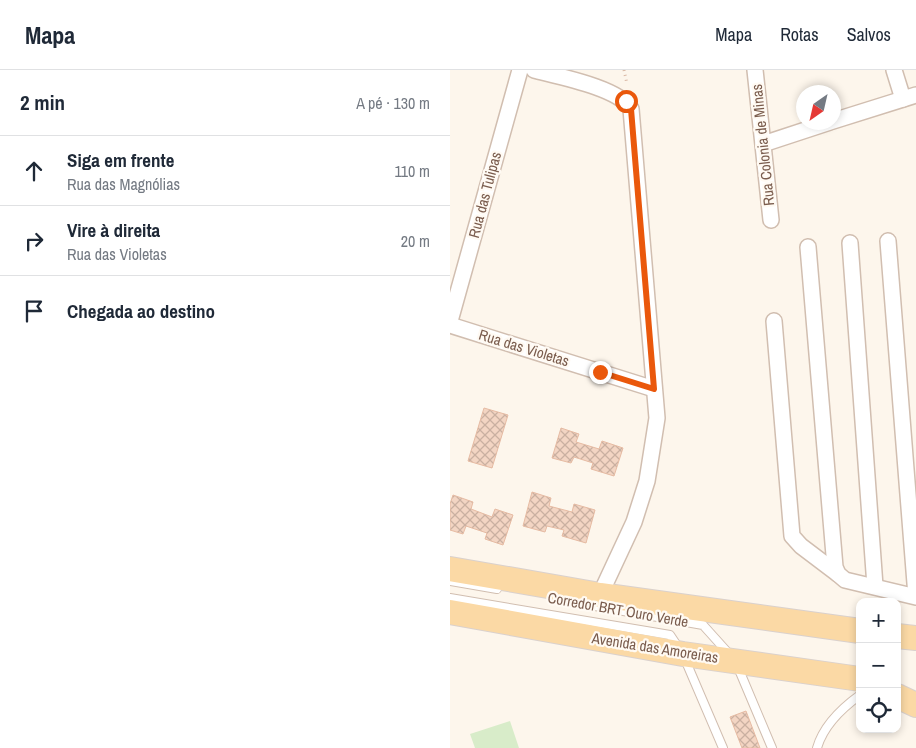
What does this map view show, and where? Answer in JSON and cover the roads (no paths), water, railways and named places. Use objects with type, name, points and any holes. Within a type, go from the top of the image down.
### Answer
[{"type":"main road","points":[[450,569],[593,600],[856,630]]},
{"type":"main road","name":"Avenida das Amoreiras","points":[[450,612],[683,654],[856,678]]},
{"type":"main road","points":[[901,636],[916,638]]},
{"type":"main road","points":[[901,698],[916,705]]},
{"type":"street","name":"Rua das Tulipas","points":[[450,321],[520,70]]},
{"type":"street","points":[[534,70],[608,92],[626,101],[631,109],[657,418],[647,481],[634,522],[593,600]]},
{"type":"street","name":"Rua Colonia de Minas","points":[[754,70],[764,144],[770,220]]},
{"type":"street","points":[[841,119],[910,97],[894,70]]},
{"type":"street","points":[[764,144],[806,130]]},
{"type":"street","points":[[774,321],[792,536],[801,546],[845,580],[916,596],[888,241]]},
{"type":"street","points":[[850,243],[875,586]]},
{"type":"street","points":[[808,247],[835,567],[838,574]]},
{"type":"street","name":"Rua das Violetas","points":[[450,325],[654,389]]},
{"type":"lane","points":[[450,581],[508,591]]},
{"type":"lane","name":"Corredor BRT Ouro Verde","points":[[450,598],[670,635],[683,654],[723,748]]},
{"type":"lane","name":"Corredor BRT Ouro Verde","points":[[593,600],[703,625],[735,661],[772,748]]},
{"type":"lane","points":[[817,748],[820,736],[856,698]]}]
